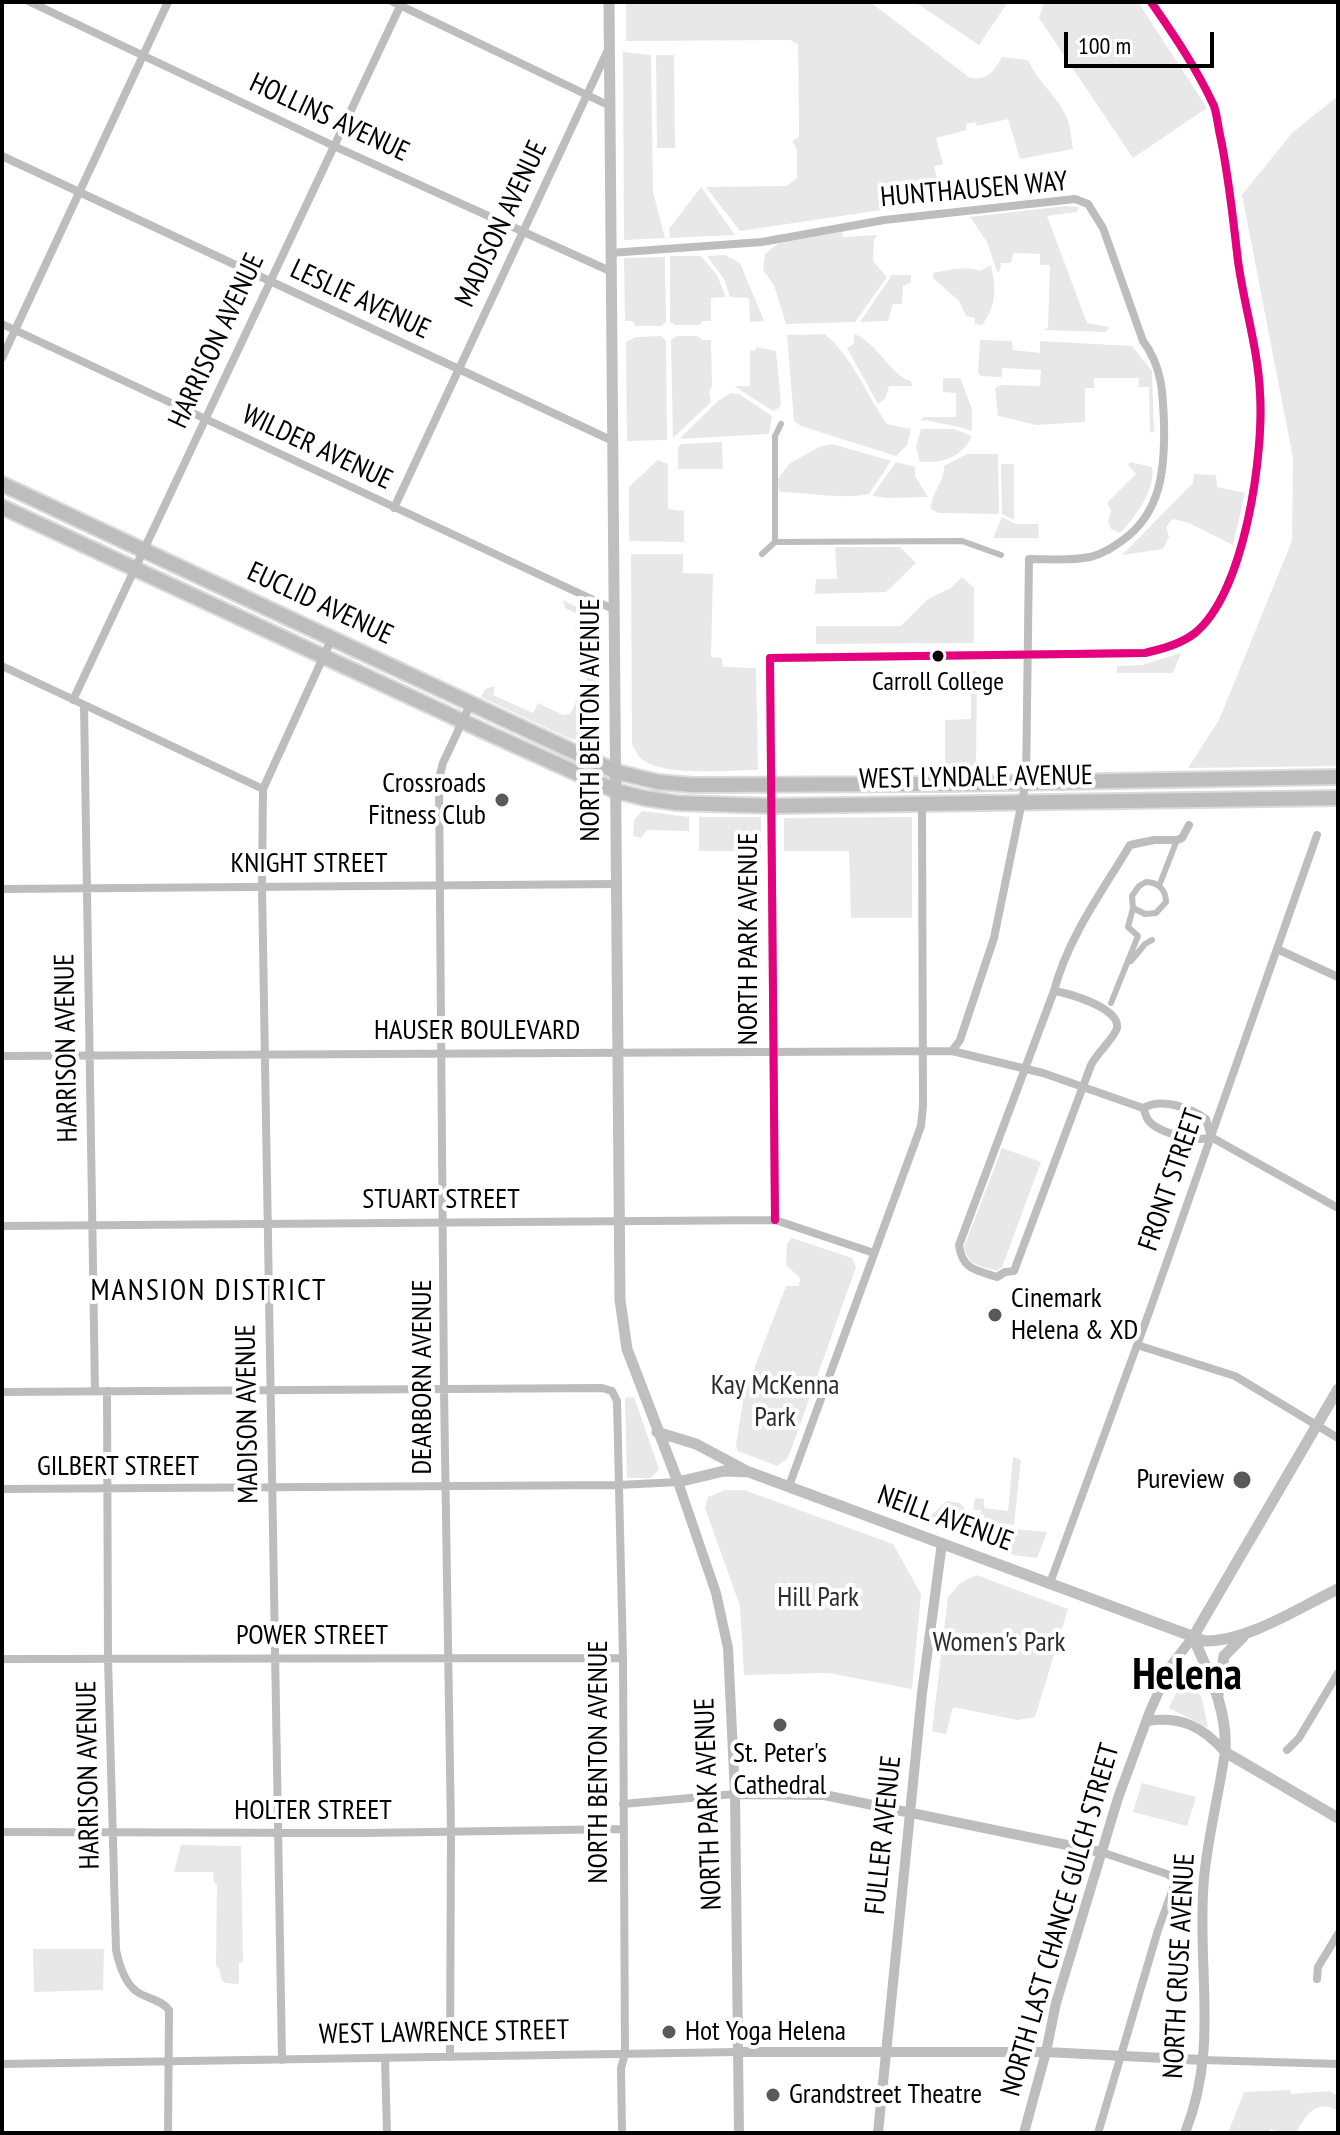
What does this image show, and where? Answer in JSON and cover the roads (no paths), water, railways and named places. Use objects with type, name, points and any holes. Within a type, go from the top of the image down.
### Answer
[{"type":"highway","name":"EUCLID AVENUE","points":[[2,484],[617,772]]},
{"type":"highway","name":"EUCLID AVENUE","points":[[2,507],[616,791]]},
{"type":"highway","name":"WEST LYNDALE AVENUE","points":[[617,772],[672,784],[771,785],[1338,777]]},
{"type":"highway","name":"WEST LYNDALE AVENUE","points":[[616,791],[677,803],[772,806],[1338,798]]},
{"type":"main road","name":"NORTH BENTON AVENUE","points":[[609,2],[620,1300],[624,1335],[657,1432]]},
{"type":"main road","name":"NORTH LAST CHANCE GULCH STREET","points":[[1193,1637],[1338,1389]]},
{"type":"main road","points":[[657,1432],[696,1444],[749,1472]]},
{"type":"main road","name":"NORTH PARK AVENUE","points":[[657,1432],[678,1482]]},
{"type":"main road","name":"NEILL AVENUE","points":[[678,1482],[724,1471],[749,1472],[1193,1637]]},
{"type":"main road","points":[[1193,1637],[1218,1641],[1247,1633],[1338,1589]]},
{"type":"main road","points":[[1218,1696],[1224,1656],[1247,1633]]},
{"type":"main road","points":[[1193,1637],[1218,1696],[1225,1727],[1225,1752],[1338,1818]]},
{"type":"street","name":"HOLLINS AVENUE","points":[[30,2],[336,147],[610,271]]},
{"type":"street","points":[[2,358],[168,2]]},
{"type":"street","points":[[1027,655],[1145,653],[1174,644],[1197,631],[1211,616],[1233,568],[1258,469],[1261,392],[1240,279],[1225,156],[1215,108],[1177,39],[1151,2]]},
{"type":"street","points":[[399,3],[610,106]]},
{"type":"street","name":"HARRISON AVENUE","points":[[73,700],[269,282],[336,147],[399,3]]},
{"type":"street","name":"MADISON AVENUE","points":[[394,508],[610,46]]},
{"type":"street","name":"LESLIE AVENUE","points":[[2,156],[613,441]]},
{"type":"street","name":"HUNTHAUSEN WAY","points":[[610,253],[762,242],[884,220],[1075,199],[1088,204],[1103,228],[1143,341],[1155,357],[1161,378],[1164,466],[1161,486],[1148,514],[1133,533],[1116,545],[1091,557],[1029,559],[1026,782],[994,938],[960,1040],[952,1051]]},
{"type":"street","name":"WILDER AVENUE","points":[[2,324],[615,610]]},
{"type":"street","points":[[775,542],[775,436],[781,424]]},
{"type":"street","points":[[762,554],[775,542],[962,541],[1001,555]]},
{"type":"street","name":"MADISON AVENUE","points":[[282,2060],[269,1391],[263,789],[332,638]]},
{"type":"street","name":"NORTH PARK AVENUE","points":[[775,1220],[770,658],[1027,655]]},
{"type":"street","points":[[2,666],[263,789]]},
{"type":"street","name":"DEARBORN AVENUE","points":[[450,2057],[451,1832],[439,779],[443,763],[471,703]]},
{"type":"street","name":"HARRISON AVENUE","points":[[84,705],[95,1391]]},
{"type":"street","points":[[789,1486],[921,1126],[922,805]]},
{"type":"street","points":[[1054,991],[1098,1005],[1115,1018],[1118,1025],[1115,1033],[1097,1052],[1014,1271],[997,1277],[969,1267],[961,1258],[959,1245],[1067,954],[1085,917],[1130,845],[1154,840],[1177,840],[1182,838],[1189,825]]},
{"type":"street","name":"FRONT STREET","points":[[1050,1583],[1317,835]]},
{"type":"street","points":[[1159,886],[1177,840]]},
{"type":"street","points":[[1126,967],[1152,940],[1138,936],[1128,927],[1133,908],[1132,896],[1146,882],[1159,886],[1166,897],[1161,909],[1151,914],[1133,908]]},
{"type":"street","name":"KNIGHT STREET","points":[[2,889],[616,884]]},
{"type":"street","points":[[1111,1003],[1138,936]]},
{"type":"street","points":[[1277,949],[1338,977]]},
{"type":"street","name":"HAUSER BOULEVARD","points":[[2,1056],[952,1051],[1026,1068],[1143,1108]]},
{"type":"street","points":[[1211,1137],[1202,1141],[1190,1139],[1152,1125],[1143,1108],[1160,1102],[1196,1113],[1208,1122],[1211,1137],[1338,1208]]},
{"type":"street","name":"STUART STREET","points":[[2,1226],[775,1220],[874,1253]]},
{"type":"street","points":[[1137,1345],[1235,1376],[1338,1438]]},
{"type":"street","name":"NORTH BENTON AVENUE","points":[[444,1390],[602,1388],[612,1391],[617,1401],[623,1658],[625,2054],[621,2068],[622,2133]]},
{"type":"street","points":[[2,1392],[444,1390]]},
{"type":"street","name":"HARRISON AVENUE","points":[[107,1391],[108,1659],[116,1950],[119,1962],[135,1990],[166,2005],[169,2010],[168,2133]]},
{"type":"street","points":[[619,1485],[678,1482]]},
{"type":"street","name":"NORTH PARK AVENUE","points":[[678,1482],[716,1593],[726,1636],[735,1794],[739,2133]]},
{"type":"street","name":"GILBERT STREET","points":[[2,1489],[619,1485]]},
{"type":"street","name":"FULLER AVENUE","points":[[878,2133],[927,1651],[942,1543]]},
{"type":"street","name":"NORTH LAST CHANCE GULCH STREET","points":[[1024,2133],[1056,2003],[1101,1852],[1147,1721],[1173,1660],[1193,1637]]},
{"type":"street","name":"POWER STREET","points":[[2,1659],[623,1658]]},
{"type":"street","points":[[1287,1750],[1299,1738],[1338,1673]]},
{"type":"street","points":[[1147,1721],[1178,1719],[1213,1738],[1225,1752]]},
{"type":"street","name":"NORTH CRUSE AVENUE","points":[[1185,2133],[1194,2111],[1203,2060],[1206,2000],[1202,1936],[1204,1878],[1225,1752]]},
{"type":"street","points":[[623,1804],[735,1794],[824,1795],[1101,1852],[1167,1874],[1176,1880],[1098,2133]]},
{"type":"street","name":"HOLTER STREET","points":[[2,1832],[624,1829]]},
{"type":"street","points":[[1317,1979],[1318,1967],[1338,1934]]},
{"type":"street","name":"WEST LAWRENCE STREET","points":[[2,2064],[738,2052],[1046,2052],[1203,2060]]},
{"type":"street","points":[[385,2058],[387,2133]]},
{"type":"street","points":[[1203,2060],[1338,2064]]},
{"type":"place","name":"Carroll College","points":[[938,656]]},
{"type":"place","name":"Crossroads Fitness Club","points":[[502,800]]},
{"type":"place","name":"Cinemark Helena & XD","points":[[995,1315]]},
{"type":"place","name":"Pureview","points":[[1242,1480]]},
{"type":"place","name":"St. Peter's Cathedral","points":[[780,1725]]},
{"type":"place","name":"Hot Yoga Helena","points":[[669,2032]]},
{"type":"place","name":"Grandstreet Theatre","points":[[773,2095]]},
{"type":"district","name":"MANSION DISTRICT","points":[[209,1291]]},
{"type":"district","name":"Helena","points":[[1187,1676]]},
{"type":"park label","name":"Kay McKenna Park","points":[[775,1402]]},
{"type":"park label","name":"Hill Park","points":[[818,1598]]},
{"type":"park label","name":"Women's Park","points":[[999,1643]]}]
